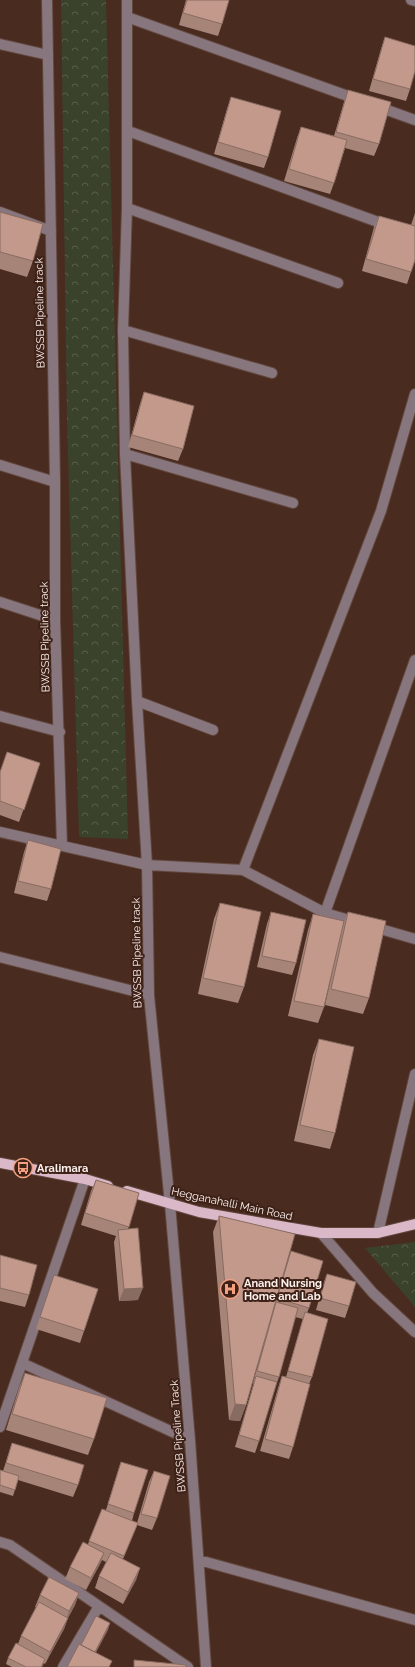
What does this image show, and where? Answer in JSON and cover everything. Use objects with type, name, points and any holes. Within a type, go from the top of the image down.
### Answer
[{"type":"main road","name":"Hegganahalli Main Road","points":[[0,1163],[85,1179],[206,1213],[321,1233],[378,1233],[415,1224]]},
{"type":"street","name":"BWSSB Pipeline track","points":[[47,0],[55,482],[55,620],[60,732],[62,846]]},
{"type":"street","name":"BWSSB Pipeline track","points":[[127,0],[128,131],[123,330],[124,454],[136,700],[147,865],[149,995],[170,1204]]},
{"type":"street","points":[[411,0],[415,1]]},
{"type":"street","points":[[127,17],[415,120]]},
{"type":"street","points":[[0,44],[48,55]]},
{"type":"street","points":[[128,131],[400,231]]},
{"type":"street","points":[[127,208],[338,283]]},
{"type":"street","points":[[0,212],[51,231]]},
{"type":"street","points":[[123,330],[272,373]]},
{"type":"street","points":[[243,870],[381,511],[415,394]]},
{"type":"street","points":[[124,454],[293,504]]},
{"type":"street","points":[[0,465],[55,482]]},
{"type":"street","points":[[0,602],[55,620]]},
{"type":"street","points":[[325,913],[415,660]]},
{"type":"street","points":[[136,700],[213,730]]},
{"type":"street","points":[[0,716],[60,732]]},
{"type":"street","points":[[0,832],[147,865],[243,870],[325,913],[415,939]]},
{"type":"street","points":[[0,957],[149,995]]},
{"type":"street","points":[[378,1233],[415,1074]]},
{"type":"street","points":[[0,1427],[85,1179]]},
{"type":"street","name":"BWSSB Pipeline Track","points":[[170,1204],[190,1440],[206,1667]]},
{"type":"street","points":[[321,1233],[373,1293],[415,1332]]},
{"type":"street","points":[[22,1363],[190,1440]]},
{"type":"street","points":[[0,1542],[10,1545],[188,1667]]},
{"type":"street","points":[[199,1560],[415,1620]]},
{"type":"street","points":[[63,1667],[99,1606]]},
{"type":"green space","points":[[61,0],[106,0],[128,839],[79,837],[67,419]]},
{"type":"green space","points":[[415,1242],[415,1307],[365,1248]]},
{"type":"building","points":[[187,0],[229,0],[222,24],[183,13]]},
{"type":"building","points":[[385,37],[415,46],[415,71],[410,89],[373,79]]},
{"type":"building","points":[[348,90],[391,102],[379,144],[336,132]]},
{"type":"building","points":[[231,97],[281,111],[268,157],[218,142]]},
{"type":"building","points":[[301,127],[347,140],[334,183],[289,169]]},
{"type":"building","points":[[0,212],[43,224],[33,261],[0,252]]},
{"type":"building","points":[[379,216],[415,226],[415,260],[411,272],[366,259]]},
{"type":"building","points":[[144,392],[194,406],[183,449],[132,435]]},
{"type":"building","points":[[7,752],[40,763],[24,810],[0,801],[0,772]]},
{"type":"building","points":[[28,840],[61,849],[51,889],[18,881]]},
{"type":"building","points":[[220,903],[261,912],[244,987],[203,978]]},
{"type":"building","points":[[271,912],[306,920],[296,963],[262,956]]},
{"type":"building","points":[[348,912],[386,921],[369,998],[331,989]]},
{"type":"building","points":[[313,914],[344,921],[324,1007],[294,1001]]},
{"type":"building","points":[[319,1039],[354,1047],[335,1133],[300,1125]]},
{"type":"building","points":[[96,1180],[139,1193],[129,1227],[85,1213]]},
{"type":"building","points":[[219,1216],[295,1234],[246,1405],[235,1404]]},
{"type":"building","points":[[138,1228],[143,1288],[124,1289],[118,1230]]},
{"type":"building","points":[[291,1251],[323,1261],[309,1308],[277,1298]]},
{"type":"building","points":[[0,1255],[37,1265],[29,1295],[0,1288]]},
{"type":"building","points":[[327,1274],[356,1282],[349,1306],[320,1298]]},
{"type":"building","points":[[54,1275],[98,1289],[84,1331],[40,1317]]},
{"type":"building","points":[[276,1302],[298,1308],[279,1377],[257,1371]]},
{"type":"building","points":[[305,1312],[328,1319],[312,1377],[288,1371]]},
{"type":"building","points":[[25,1373],[107,1398],[94,1439],[12,1414]]},
{"type":"building","points":[[256,1376],[277,1382],[259,1441],[239,1435]]},
{"type":"building","points":[[282,1376],[310,1384],[293,1447],[265,1439]]},
{"type":"building","points":[[12,1443],[84,1465],[78,1485],[6,1463]]},
{"type":"building","points":[[121,1462],[148,1470],[134,1513],[108,1504]]},
{"type":"building","points":[[0,1470],[19,1476],[15,1490],[0,1485]]},
{"type":"building","points":[[154,1471],[170,1476],[157,1518],[141,1514]]},
{"type":"building","points":[[102,1509],[138,1523],[124,1556],[89,1541]]},
{"type":"building","points":[[83,1542],[104,1553],[91,1578],[70,1567]]},
{"type":"building","points":[[111,1553],[140,1568],[128,1592],[99,1576]]},
{"type":"building","points":[[49,1577],[79,1593],[69,1611],[40,1595]]},
{"type":"building","points":[[39,1602],[68,1618],[50,1652],[21,1636]]},
{"type":"building","points":[[96,1616],[110,1623],[95,1652],[81,1645]]},
{"type":"building","points":[[16,1643],[45,1659],[41,1667],[26,1667],[8,1658]]},
{"type":"building","points":[[79,1644],[112,1661],[109,1667],[67,1667]]},
{"type":"building","points":[[134,1660],[186,1665],[186,1667],[134,1667]]},
{"type":"place","name":"Aralimara","points":[[23,1168]]},
{"type":"place","name":"Anand Nursing Home and Lab","points":[[230,1289]]}]
